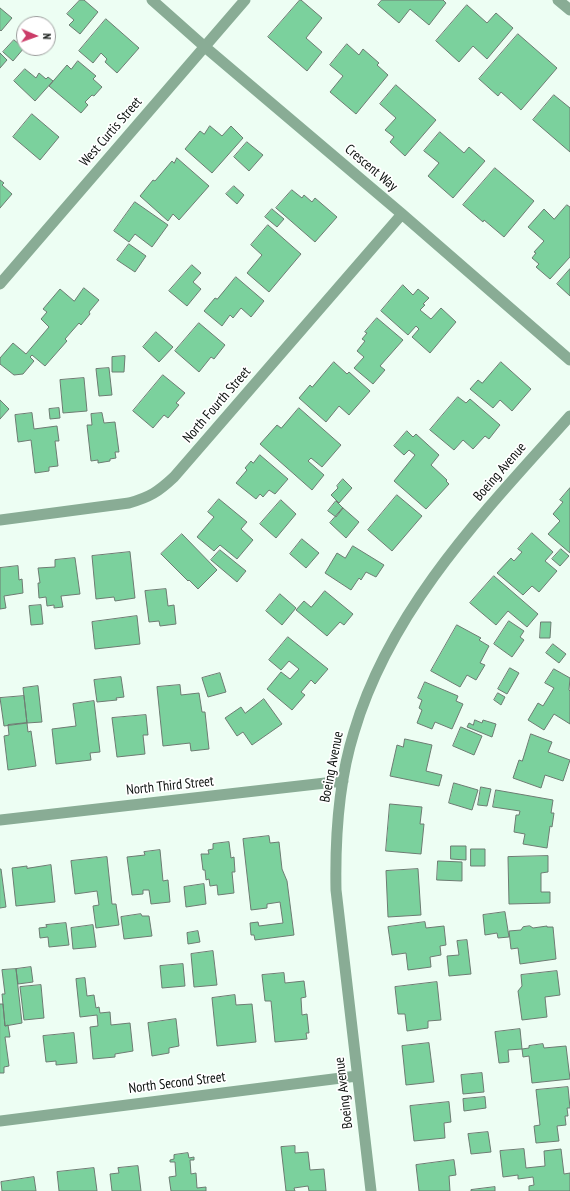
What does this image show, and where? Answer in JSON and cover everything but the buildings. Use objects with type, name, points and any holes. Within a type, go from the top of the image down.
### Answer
[{"type":"street","name":"Crescent Way","points":[[152,0],[570,360]]},
{"type":"street","name":"West Curtis Street","points":[[0,284],[245,0]]},
{"type":"street","points":[[558,0],[570,10]]},
{"type":"street","name":"North Fourth Street","points":[[0,520],[129,503],[142,499],[161,489],[179,471],[402,214]]},
{"type":"street","name":"Boeing Avenue","points":[[371,1191],[336,890],[336,842],[343,781],[353,733],[362,707],[386,655],[413,605],[472,527],[570,416]]},
{"type":"street","name":"North Third Street","points":[[0,820],[343,781]]},
{"type":"street","name":"North Second Street","points":[[0,1121],[357,1076]]}]
